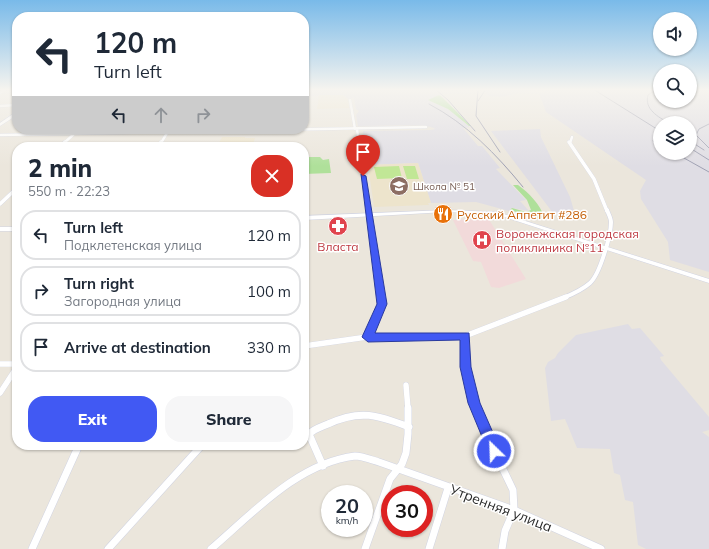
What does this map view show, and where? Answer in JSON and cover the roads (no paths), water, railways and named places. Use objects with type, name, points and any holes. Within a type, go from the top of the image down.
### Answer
[{"type":"main road","points":[[0,121],[9,115]]},
{"type":"main road","points":[[0,125],[12,117]]},
{"type":"street","points":[[353,115],[382,304],[368,337]]},
{"type":"street","points":[[309,129],[426,127]]},
{"type":"street","points":[[0,135],[74,134]]},
{"type":"street","points":[[65,142],[74,134]]},
{"type":"street","points":[[309,345],[368,337],[465,336],[578,292],[591,282],[596,274],[606,247],[611,221],[594,178],[572,149],[569,142],[572,137]]},
{"type":"street","points":[[0,204],[12,193]]},
{"type":"street","points":[[309,218],[487,212],[507,216],[709,281]]},
{"type":"street","points":[[0,229],[12,229]]},
{"type":"street","points":[[465,336],[466,367],[474,403],[488,438],[513,490],[514,510],[505,532],[502,549]]},
{"type":"street","points":[[0,364],[12,364]]},
{"type":"street","points":[[0,393],[12,375]]},
{"type":"street","points":[[365,549],[390,479],[394,472],[399,469],[406,450],[409,428],[406,386]]},
{"type":"street","points":[[323,466],[309,434],[313,430],[349,416],[363,415],[382,417],[409,428]]},
{"type":"street","points":[[32,549],[77,450]]},
{"type":"street","points":[[108,549],[197,450]]},
{"type":"street","name":"Утренняя улица","points":[[211,549],[281,489],[311,471],[357,456],[399,469],[448,488],[514,510],[601,549]]},
{"type":"street","points":[[429,549],[448,488]]},
{"type":"railway","points":[[447,115],[480,141],[523,187]]},
{"type":"railway","points":[[461,115],[475,131]]},
{"type":"railway","points":[[476,115],[500,152]]},
{"type":"railway","points":[[634,115],[653,127]]},
{"type":"railway","points":[[709,124],[699,129],[696,135],[709,148]]},
{"type":"railway","points":[[697,146],[704,150]]},
{"type":"railway","points":[[697,152],[709,160]]},
{"type":"railway","points":[[688,160],[709,172]]},
{"type":"place","name":"Школа № 51","points":[[399,186]]},
{"type":"place","name":"Русский Аппетит #286","points":[[443,214]]},
{"type":"place","name":"Власта","points":[[338,226]]},
{"type":"place","name":"Воронежская городская поликлиника №11","points":[[482,240]]}]
